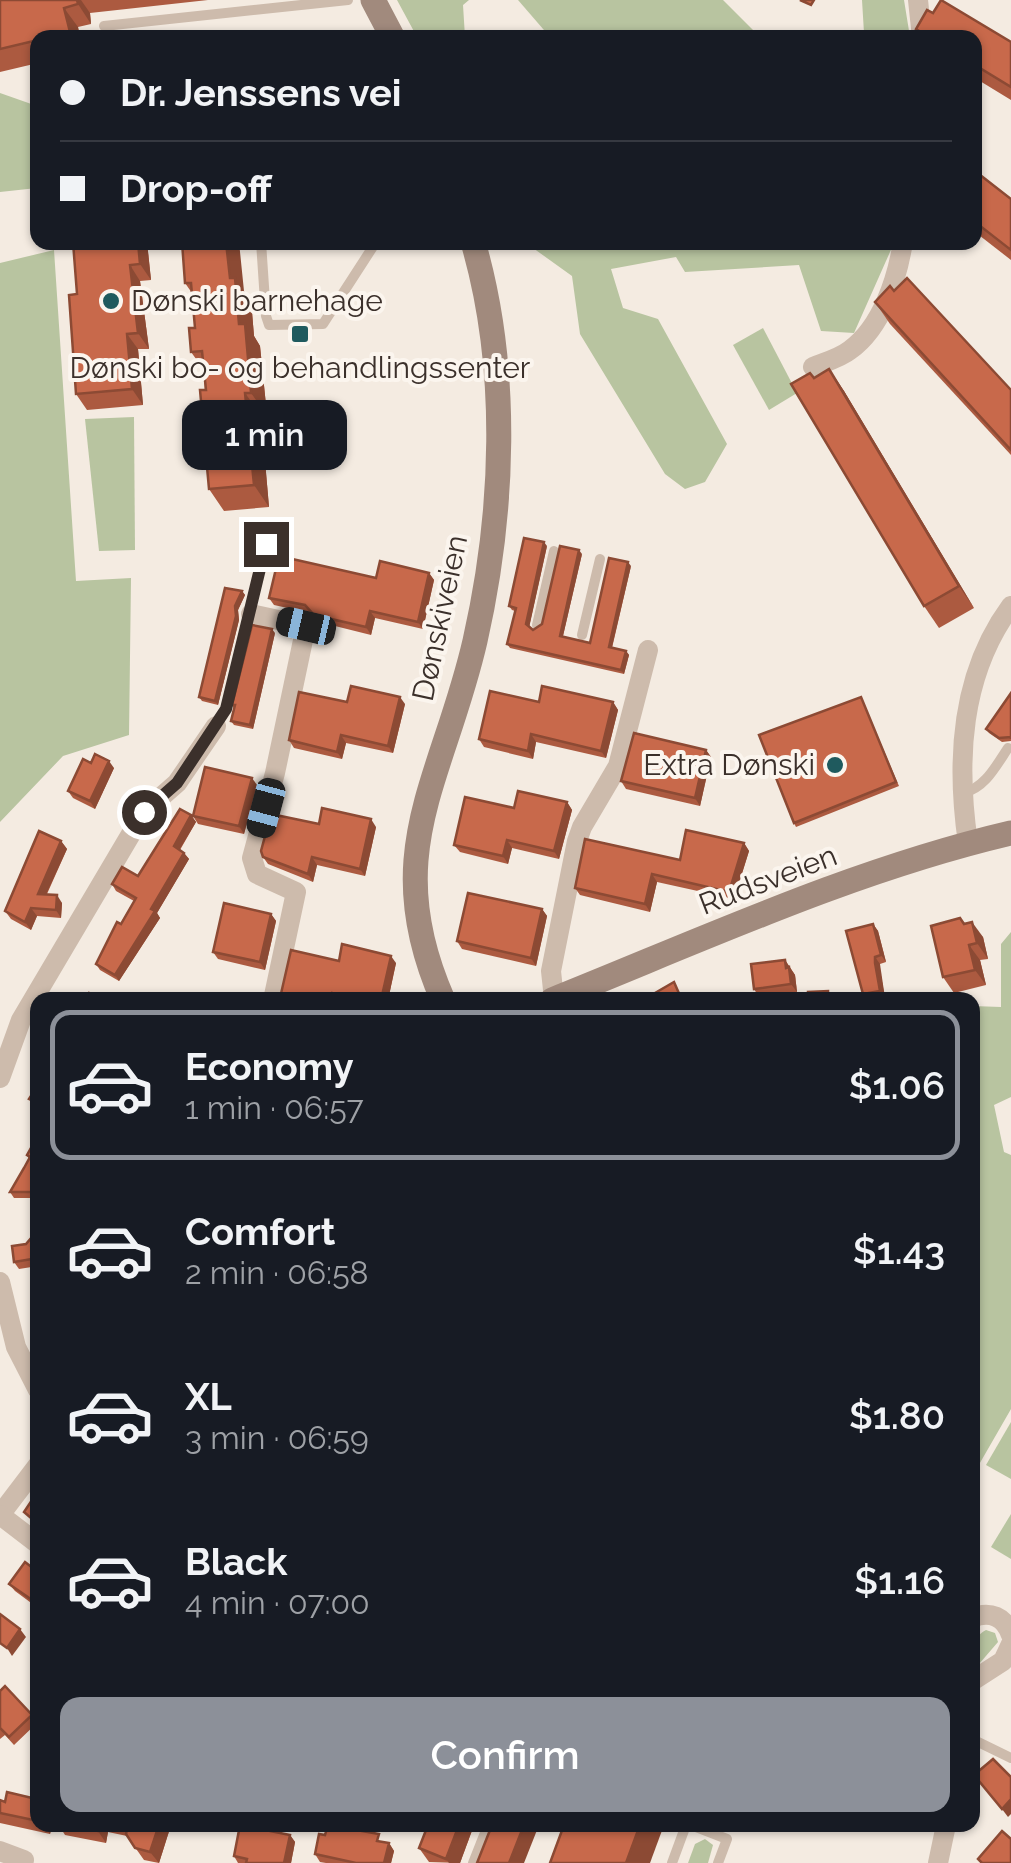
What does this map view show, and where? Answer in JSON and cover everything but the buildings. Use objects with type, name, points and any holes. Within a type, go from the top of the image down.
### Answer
[{"type":"street","points":[[374,0],[389,30]]},
{"type":"street","points":[[918,0],[921,30]]},
{"type":"street","name":"Dønskiveien","points":[[440,992],[417,911],[414,858],[426,797],[475,642],[494,522],[498,456],[496,374],[474,250]]},
{"type":"street","points":[[813,367],[849,351],[863,336],[890,291],[901,250]]},
{"type":"street","points":[[968,843],[961,746],[972,682],[1011,606]]},
{"type":"street","points":[[251,614],[306,626],[275,774],[252,858],[257,874],[296,892],[275,992]]},
{"type":"street","points":[[552,992],[551,972],[577,841],[618,766],[648,650]]},
{"type":"street","points":[[38,992],[144,812],[177,783],[216,726]]},
{"type":"street","name":"Rudsveien","points":[[596,992],[814,896],[968,843],[1011,833]]},
{"type":"street","points":[[0,1078],[30,1005]]},
{"type":"street","points":[[0,1282],[16,1347],[30,1374]]},
{"type":"street","points":[[30,1476],[0,1515],[30,1538]]},
{"type":"street","points":[[980,1615],[996,1616],[1011,1636]]},
{"type":"street","points":[[980,1676],[1003,1661],[1011,1644]]},
{"type":"street","points":[[938,1863],[945,1832]]},
{"type":"street","points":[[0,1852],[24,1860]]},
{"type":"lane","points":[[104,26],[348,0]]},
{"type":"lane","points":[[262,250],[266,316],[269,325],[277,327],[323,324],[371,250]]},
{"type":"lane","points":[[216,726],[226,709],[266,544]]},
{"type":"lane","points":[[536,625],[554,551]]},
{"type":"lane","points":[[582,635],[600,559]]},
{"type":"lane","points":[[963,793],[975,790],[986,780],[1008,748]]},
{"type":"lane","points":[[980,1742],[1011,1758]]},
{"type":"lane","points":[[473,1863],[485,1832]]},
{"type":"lane","points":[[672,1863],[685,1832]]},
{"type":"lane","points":[[708,1832],[728,1839],[718,1863]]},
{"type":"green space","points":[[397,0],[469,0],[463,5],[465,30],[413,30]]},
{"type":"green space","points":[[518,0],[723,0],[753,30],[544,30]]},
{"type":"green space","points":[[862,0],[904,0],[909,30],[864,30]]},
{"type":"green space","points":[[0,93],[30,104],[30,189],[0,192]]},
{"type":"green space","points":[[54,250],[76,581],[131,578],[129,735],[63,756],[0,822],[0,263]]},
{"type":"green space","points":[[536,250],[891,250],[854,333],[821,331],[799,265],[685,272],[676,257],[611,269],[623,308],[658,319],[727,444],[705,482],[685,489],[665,474],[580,334],[572,276]]},
{"type":"green space","points":[[763,328],[797,393],[769,410],[733,345]]},
{"type":"green space","points":[[134,417],[135,550],[99,551],[85,419]]},
{"type":"green space","points":[[1011,932],[1011,1097],[994,1105],[1004,1152],[1011,1155],[1011,1409],[980,1463],[980,1006],[1001,1007],[1001,944]]},
{"type":"green space","points":[[1011,1422],[1011,1479],[986,1465]]},
{"type":"green space","points":[[1011,1514],[1011,1559],[991,1547]]},
{"type":"green space","points":[[995,1633],[998,1642],[980,1663],[980,1634]]},
{"type":"green space","points":[[705,1839],[713,1845],[708,1863],[688,1863],[695,1844]]},
{"type":"place","name":"Dønski barnehage","points":[[111,301]]},
{"type":"place","name":"Dønski bo- og behandlingssenter","points":[[300,334]]},
{"type":"place","name":"Extra Dønski","points":[[835,765]]},
{"type":"route","points":[[144,812],[177,783],[226,709],[266,544]]}]
